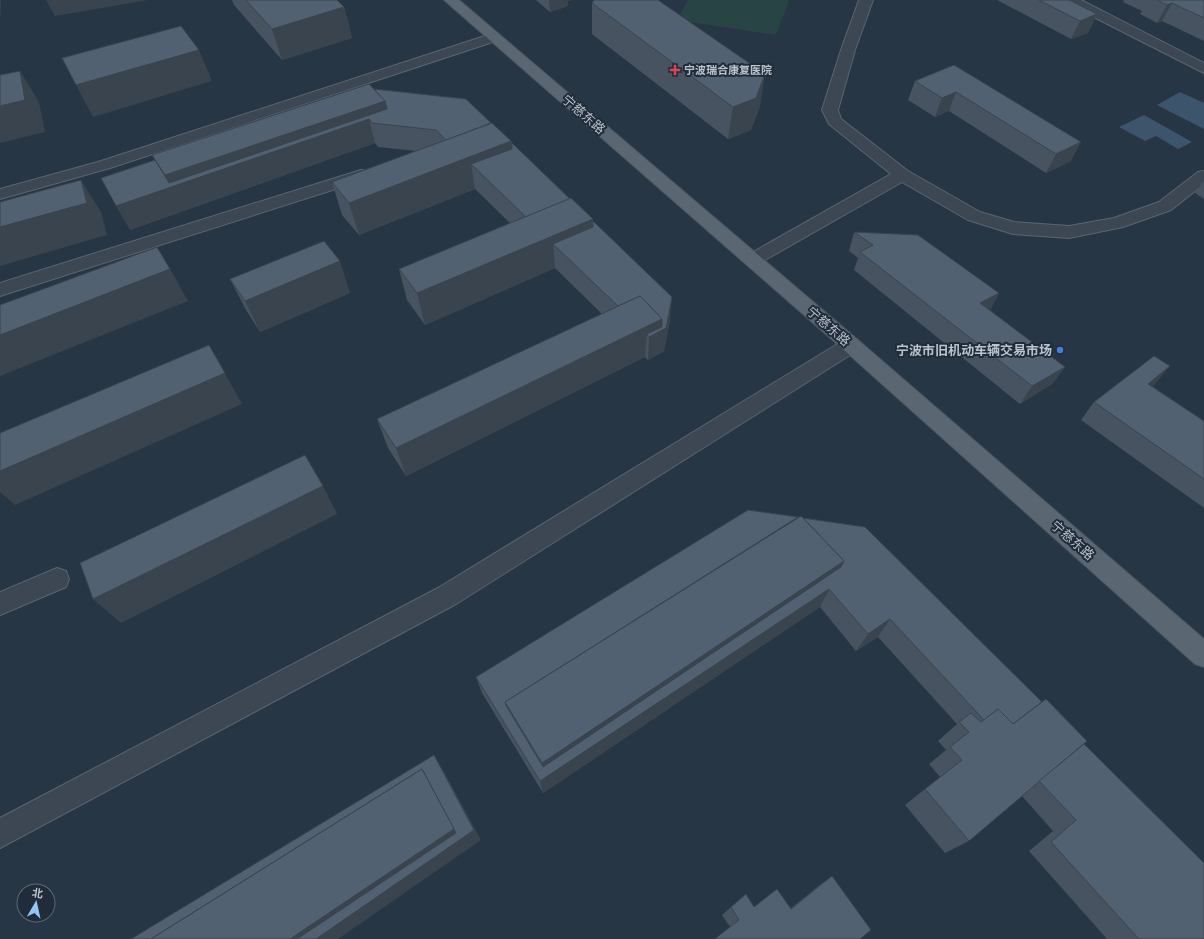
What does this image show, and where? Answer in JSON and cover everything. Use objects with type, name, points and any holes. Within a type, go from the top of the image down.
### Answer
[{"type":"main road","name":"宁慈东路","points":[[451,0],[851,345],[1204,655]]},
{"type":"street","points":[[866,0],[848,50],[830,110],[834,121],[902,175],[974,216],[1013,228],[1069,232],[1117,223],[1165,206],[1204,176]]},
{"type":"street","points":[[1072,0],[1204,69]]},
{"type":"street","points":[[0,194],[104,165],[494,37]]},
{"type":"street","points":[[0,290],[373,171]]},
{"type":"street","points":[[752,260],[902,175]]},
{"type":"street","points":[[0,834],[447,596],[851,345]]},
{"type":"street","points":[[0,604],[58,579]]},
{"type":"green space","points":[[688,0],[789,0],[776,35],[677,20]]},
{"type":"water","points":[[1180,92],[1204,103],[1204,129],[1157,105]]},
{"type":"water","points":[[1144,115],[1192,142],[1178,149],[1156,136],[1145,141],[1119,127]]},
{"type":"building","points":[[246,0],[337,0],[344,7],[272,29]]},
{"type":"building","points":[[594,0],[658,0],[765,74],[756,98],[733,107],[592,3]]},
{"type":"building","points":[[1039,0],[1069,0],[1097,14],[1080,21]]},
{"type":"building","points":[[1157,0],[1204,0],[1204,18],[1172,3],[1167,5]]},
{"type":"building","points":[[181,26],[199,50],[76,85],[62,58]]},
{"type":"building","points":[[954,65],[1081,142],[1056,154],[956,92],[942,98],[915,81]]},
{"type":"building","points":[[20,71],[25,100],[0,106],[0,75]]},
{"type":"building","points":[[369,84],[385,101],[165,175],[152,155]]},
{"type":"building","points":[[374,89],[466,99],[491,123],[446,140],[436,130],[372,123],[369,119],[116,206],[101,178],[155,160],[169,183],[387,109],[385,101]]},
{"type":"building","points":[[492,123],[511,141],[349,203],[332,182]]},
{"type":"building","points":[[512,143],[570,199],[526,217],[471,164],[512,149]]},
{"type":"building","points":[[81,180],[87,203],[0,227],[0,202]]},
{"type":"building","points":[[571,198],[593,219],[417,293],[399,269]]},
{"type":"building","points":[[593,221],[672,297],[666,328],[649,337],[647,334],[662,327],[662,319],[640,296],[618,306],[553,244],[593,227]]},
{"type":"building","points":[[854,232],[918,235],[999,293],[980,303],[1065,367],[1032,386],[860,252],[873,245]]},
{"type":"building","points":[[324,241],[340,261],[245,301],[230,279]]},
{"type":"building","points":[[157,247],[170,269],[0,335],[0,305]]},
{"type":"building","points":[[640,296],[662,319],[396,448],[377,419]]},
{"type":"building","points":[[209,345],[225,373],[0,471],[0,433]]},
{"type":"building","points":[[1154,356],[1170,366],[1148,384],[1204,421],[1204,479],[1094,402]]},
{"type":"building","points":[[305,455],[323,486],[93,599],[80,563]]},
{"type":"building","points":[[748,510],[798,517],[505,702],[543,767],[841,567],[844,561],[803,518],[865,527],[1042,702],[1013,724],[998,709],[984,720],[890,619],[868,634],[829,589],[540,781],[476,677]]},
{"type":"building","points":[[801,516],[844,561],[542,763],[505,702]]},
{"type":"building","points":[[1046,699],[1087,741],[969,841],[925,789],[962,760],[950,747],[969,732],[959,722],[971,713],[981,722],[998,709],[1013,724]]},
{"type":"building","points":[[1084,744],[1204,863],[1204,939],[1139,939],[1051,842],[1076,820],[1039,781]]},
{"type":"building","points":[[434,755],[474,830],[316,939],[297,939],[456,833],[422,769],[151,939],[131,939]]},
{"type":"building","points":[[422,769],[454,829],[290,939],[151,939]]},
{"type":"building","points":[[832,876],[871,930],[860,939],[716,939],[739,920],[731,907],[746,894],[754,907],[777,889],[791,909]]},
{"type":"place","name":"宁波瑞合康复医院","points":[[675,70]]},
{"type":"place","name":"宁波市旧机动车辆交易市场","points":[[1060,350]]}]
